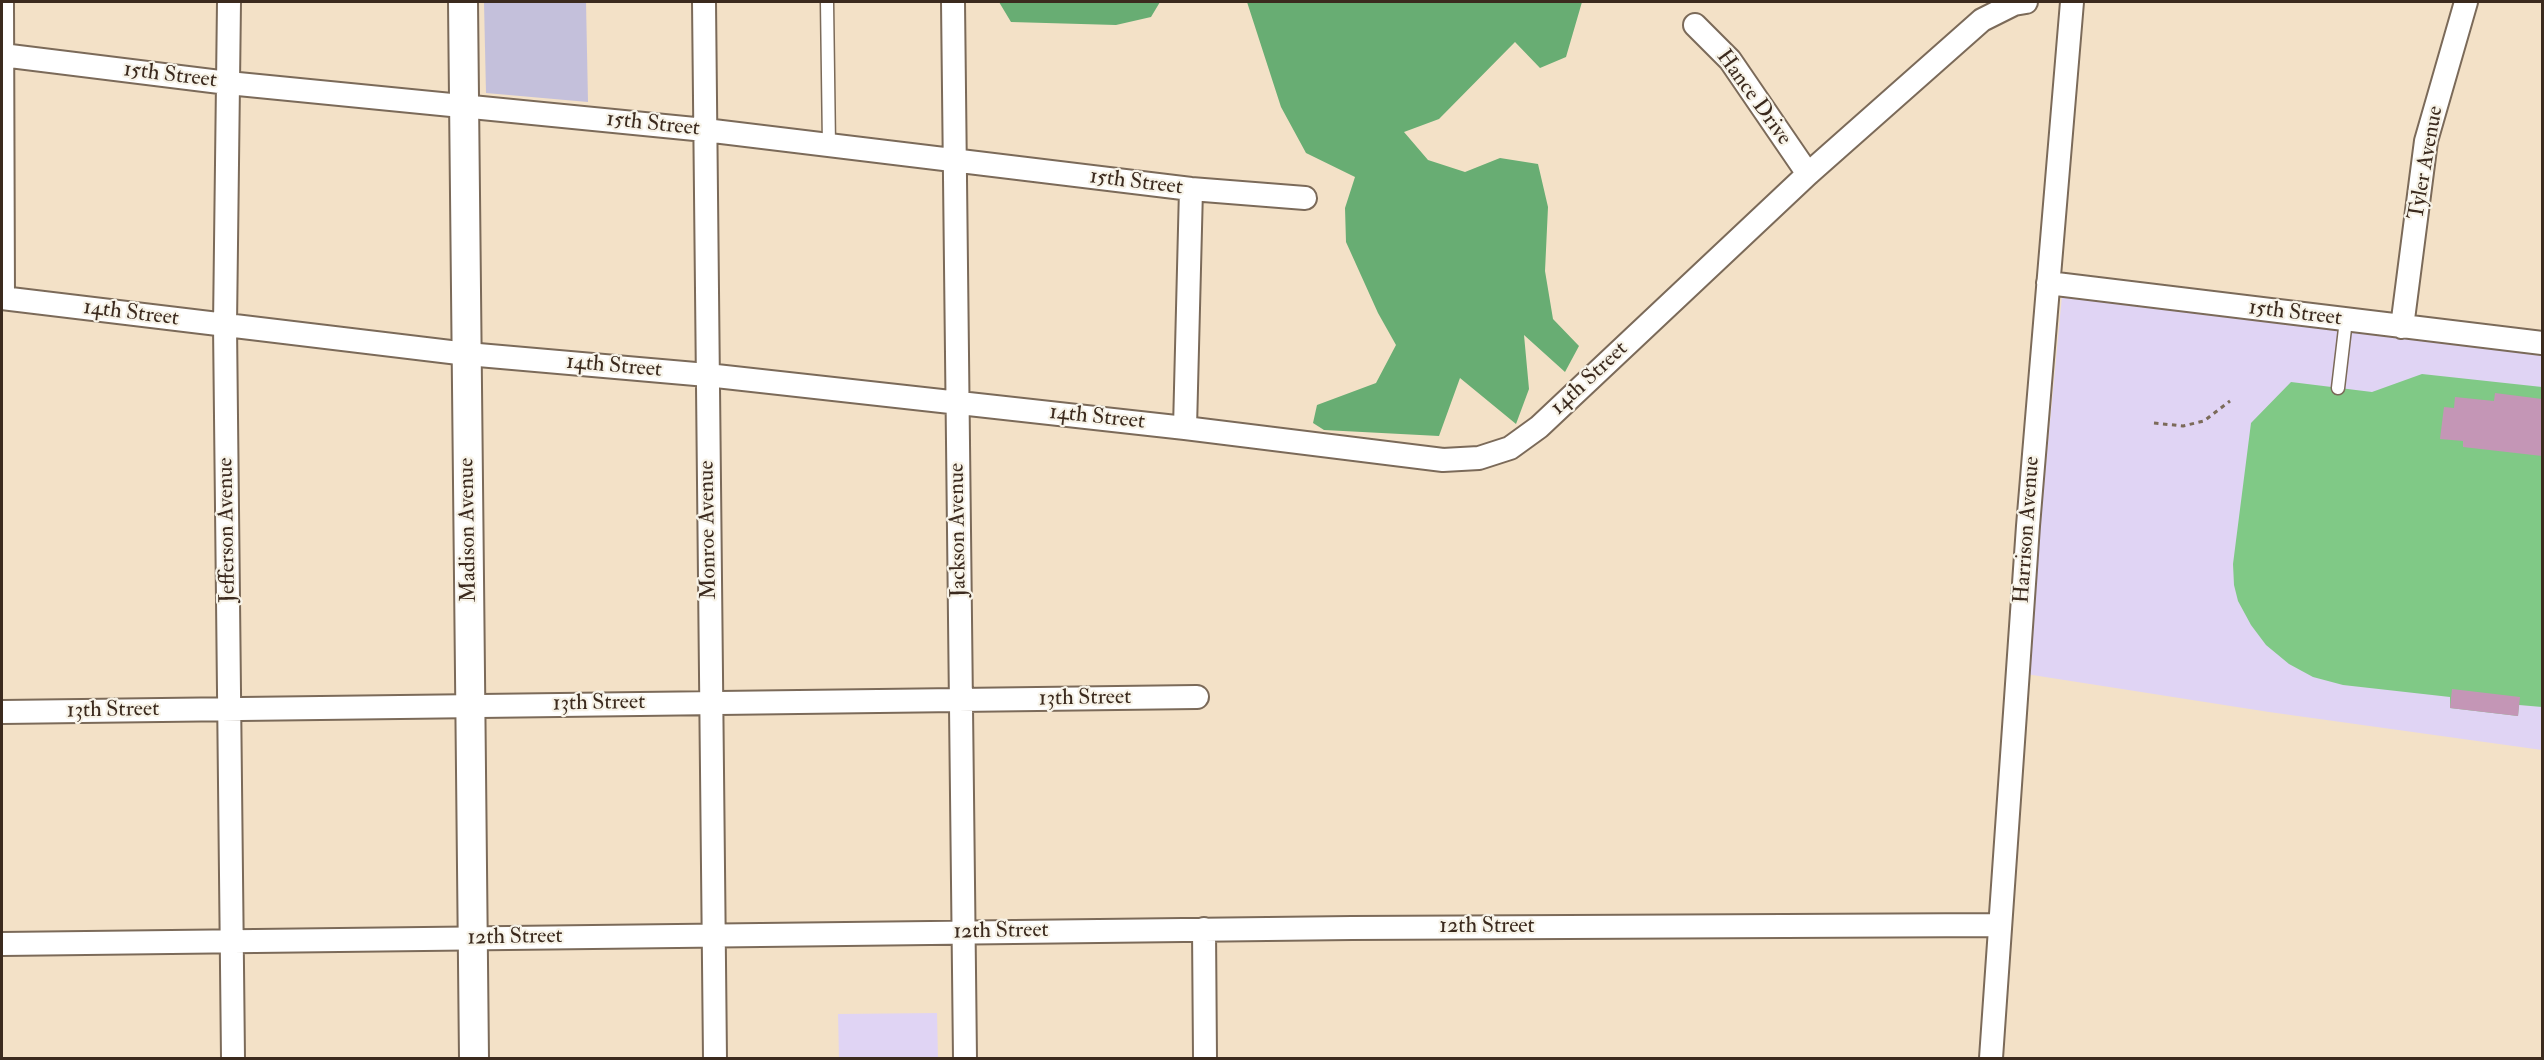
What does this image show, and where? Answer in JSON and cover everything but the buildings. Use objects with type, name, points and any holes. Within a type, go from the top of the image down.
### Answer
[{"type":"street","points":[[2,2],[2,298]]},
{"type":"street","name":"Jefferson Avenue","points":[[229,2],[225,325],[233,1059]]},
{"type":"street","name":"Madison Avenue","points":[[463,2],[474,1059]]},
{"type":"street","name":"Monroe Avenue","points":[[704,2],[706,375],[715,1059]]},
{"type":"street","name":"Jackson Avenue","points":[[953,2],[964,1059]]},
{"type":"street","name":"14th Street","points":[[2,298],[467,354],[706,375],[958,402],[1443,460],[1479,458],[1510,448],[1539,427],[1808,174],[1982,20],[2014,4],[2026,2]]},
{"type":"street","name":"Harrison Avenue","points":[[1991,1059],[2027,538],[2072,2]]},
{"type":"street","name":"Tyler Avenue","points":[[2402,327],[2426,141],[2466,2]]},
{"type":"street","name":"Hance Drive","points":[[1695,25],[1730,60],[1808,174]]},
{"type":"street","name":"15th Street","points":[[2,55],[228,83],[705,130],[1191,189],[1305,198]]},
{"type":"street","points":[[1185,428],[1191,189]]},
{"type":"street","name":"15th Street","points":[[2048,284],[2542,344]]},
{"type":"street","name":"13th Street","points":[[2,712],[1197,697]]},
{"type":"street","name":"12th Street","points":[[2,944],[963,932],[2000,925]]},
{"type":"street","points":[[1204,930],[1205,1059]]},
{"type":"lane","points":[[827,2],[829,146]]},
{"type":"lane","points":[[2338,388],[2346,320]]},
{"type":"path","points":[[2154,423],[2183,426],[2204,421],[2230,401]]},
{"type":"shaded area","points":[[484,2],[586,2],[588,102],[486,93]]},
{"type":"shaded area","points":[[2063,285],[2542,343],[2542,750],[2269,712],[2026,674]]},
{"type":"shaded area","points":[[937,1013],[938,1058],[839,1058],[838,1014]]},
{"type":"green space","points":[[999,2],[1160,2],[1151,17],[1116,25],[1011,22]]},
{"type":"green space","points":[[1247,2],[1582,2],[1566,57],[1540,68],[1515,42],[1439,119],[1404,132],[1428,160],[1465,172],[1500,158],[1538,164],[1548,207],[1545,271],[1553,319],[1579,346],[1565,372],[1524,335],[1529,389],[1516,424],[1460,378],[1439,436],[1324,430],[1313,423],[1317,405],[1376,383],[1396,345],[1378,313],[1346,242],[1345,208],[1355,177],[1306,153],[1281,107]]},
{"type":"green space","points":[[2422,374],[2542,387],[2542,707],[2519,705],[2518,716],[2450,708],[2450,697],[2343,685],[2313,677],[2289,664],[2266,645],[2251,625],[2238,601],[2234,585],[2233,564],[2251,423],[2291,382],[2372,392]]}]
